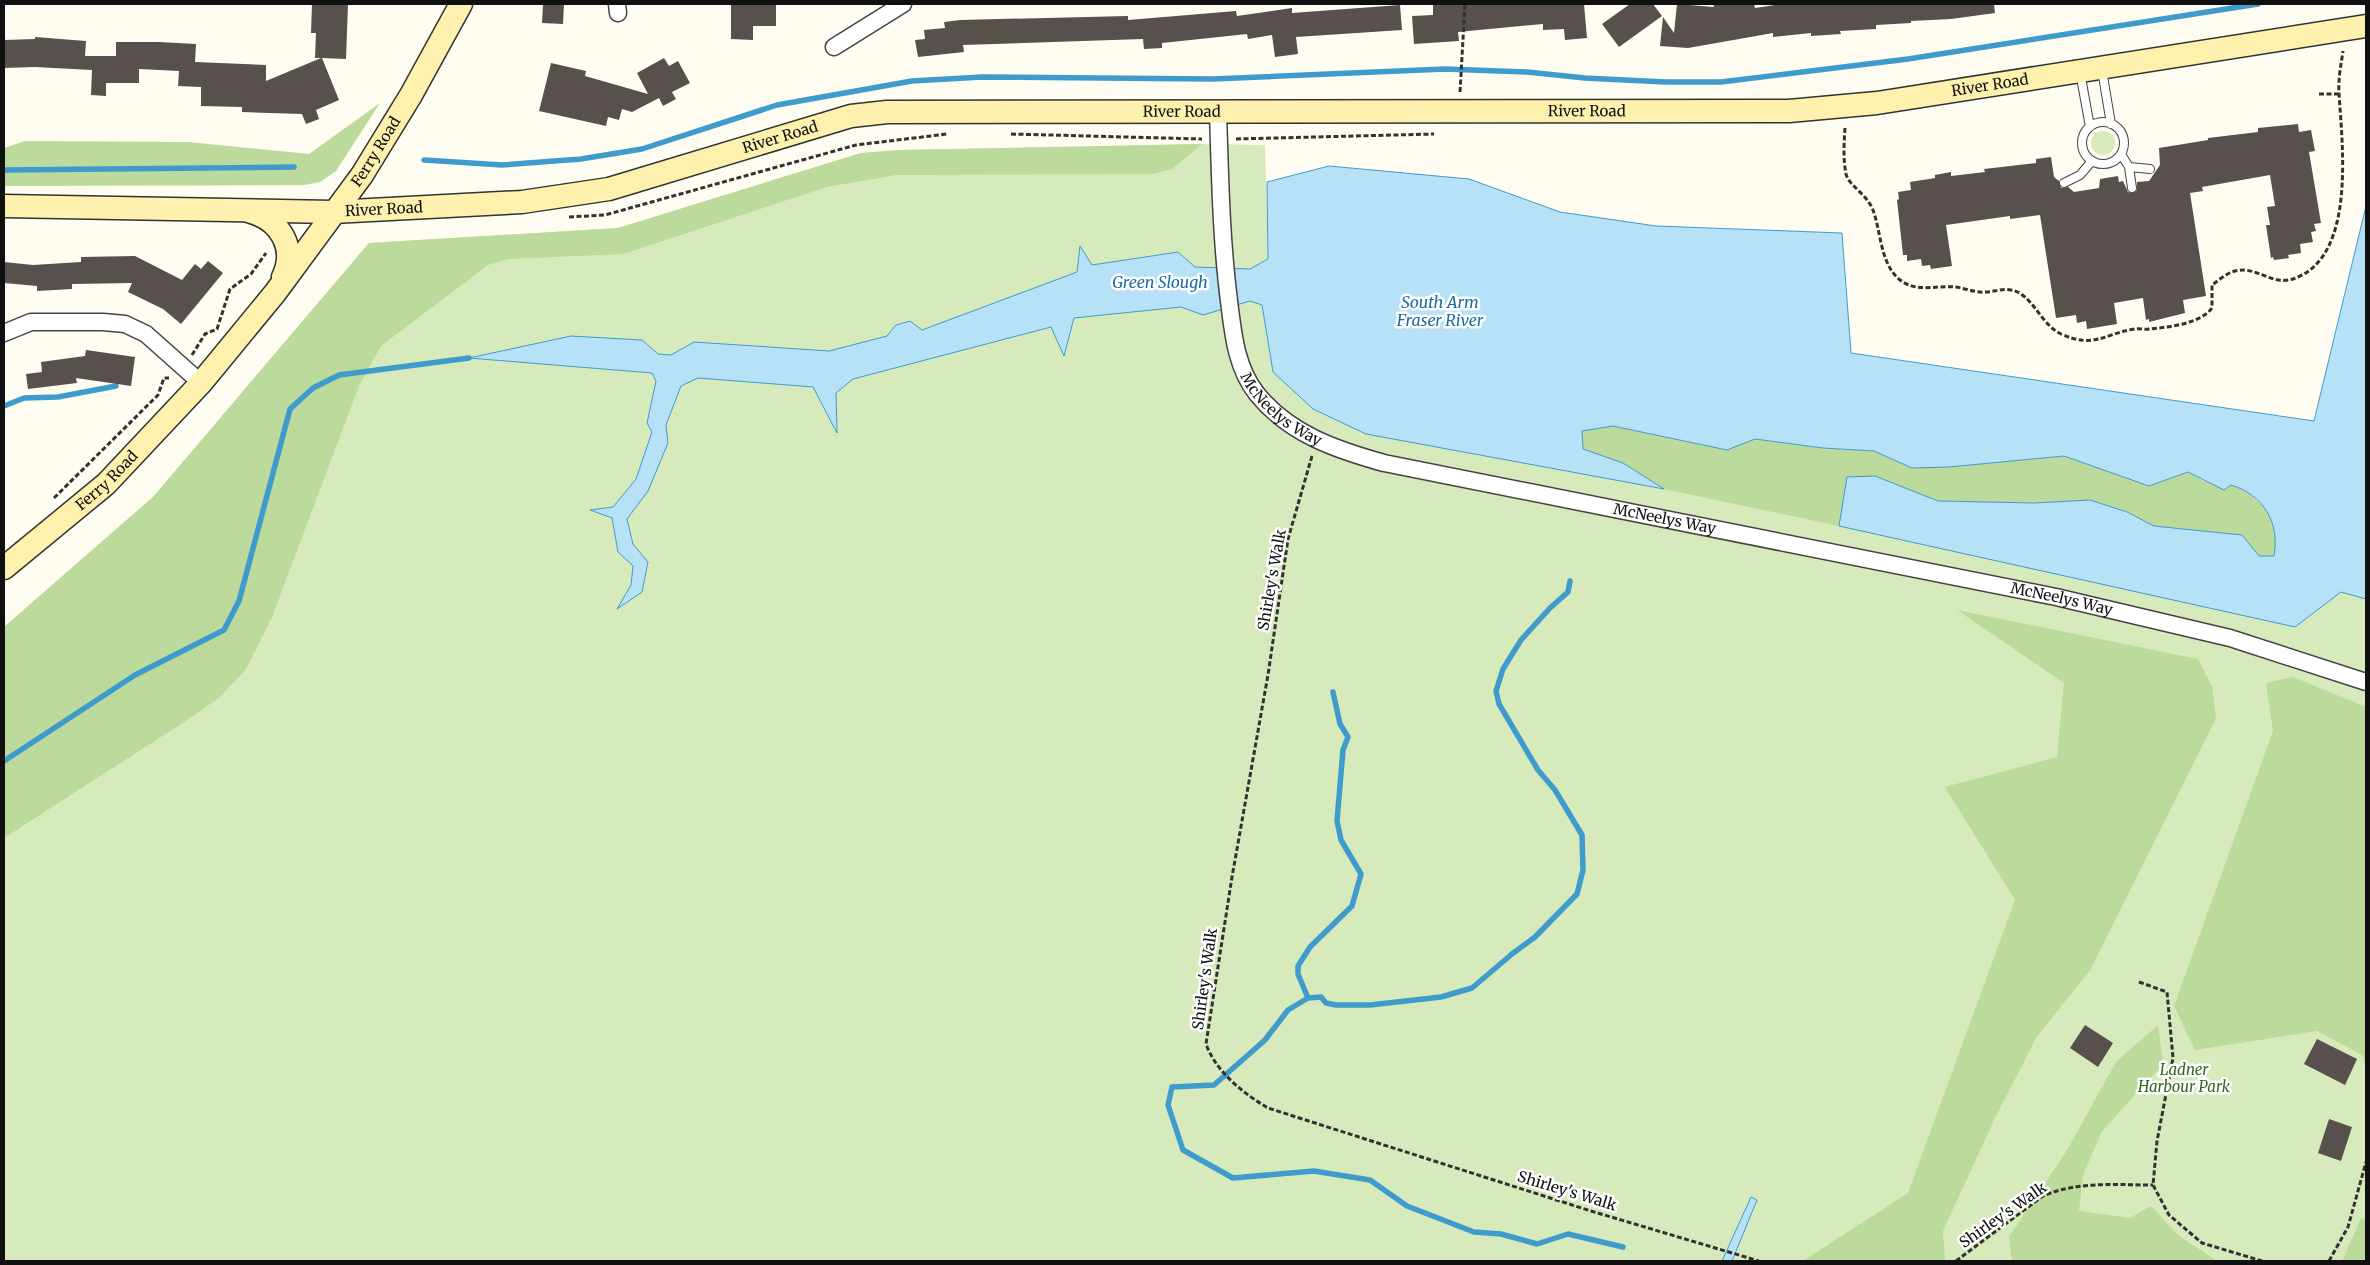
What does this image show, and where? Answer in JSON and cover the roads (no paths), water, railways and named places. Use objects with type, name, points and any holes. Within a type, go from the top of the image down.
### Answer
[{"type":"street","name":"Ferry Road","points":[[4,568],[106,484],[201,383],[275,294],[332,212],[362,175],[406,103],[461,4]]},
{"type":"street","points":[[834,46],[903,4]]},
{"type":"street","name":"River Road","points":[[4,206],[332,212],[522,202],[609,189],[851,116],[924,111],[1789,111],[1859,105],[2366,26]]},
{"type":"street","name":"McNeelys Way","points":[[1218,112],[1223,254],[1236,349],[1256,393],[1276,414],[1316,441],[1353,455],[1384,463],[2056,597],[2230,638],[2366,682]]},
{"type":"street","points":[[247,211],[262,215],[273,223],[286,240],[289,257],[286,271],[275,294]]},
{"type":"street","points":[[4,333],[31,322],[103,322],[125,324],[146,334],[201,383]]},
{"type":"lane","points":[[2091,69],[2111,124],[2121,133],[2123,147],[2121,154],[2111,162],[2105,164],[2092,161],[2087,157],[2082,145],[2083,138],[2090,127],[2097,123],[2111,124]]},
{"type":"lane","points":[[2090,127],[2091,69]]},
{"type":"lane","points":[[2121,154],[2129,167],[2132,188]]},
{"type":"lane","points":[[2064,183],[2080,174],[2092,161]]},
{"type":"lane","points":[[2129,167],[2150,169]]},
{"type":"water","name":"South Arm Fraser River","points":[[1329,166],[1469,179],[1560,212],[1656,226],[1842,233],[1851,353],[2314,421],[2366,206],[2366,599],[2341,592],[2295,627],[1839,526],[1847,477],[1875,476],[1938,501],[2034,503],[2090,500],[2127,512],[2154,526],[2242,535],[2259,556],[2274,556],[2275,544],[2272,522],[2261,503],[2243,490],[2231,485],[2224,490],[2188,472],[2149,486],[2064,456],[1949,467],[1912,468],[1874,451],[1823,448],[1755,439],[1727,450],[1613,426],[1582,431],[1583,449],[1623,463],[1664,489],[1366,434],[1313,409],[1273,372],[1262,305],[1250,301],[1203,315],[1181,307],[1074,318],[1064,356],[1051,327],[853,379],[836,393],[837,433],[813,387],[698,378],[681,386],[666,425],[668,443],[648,491],[627,519],[633,544],[648,562],[642,592],[617,609],[631,585],[633,566],[618,552],[612,518],[590,510],[613,507],[636,479],[652,432],[647,423],[656,381],[652,373],[469,358],[571,336],[642,340],[658,354],[671,355],[694,342],[829,351],[887,336],[896,325],[910,321],[922,330],[1077,272],[1080,246],[1092,265],[1178,252],[1195,267],[1250,269],[1268,259],[1267,182]]},
{"type":"water","points":[[1751,1197],[1757,1200],[1732,1261],[1722,1261]]},
{"type":"waterway","points":[[424,160],[502,165],[581,159],[642,149],[777,105],[912,81],[982,77],[1213,79],[1445,69],[1527,72],[1585,78],[1665,82],[1721,82],[1908,59],[2258,4]]},
{"type":"waterway","points":[[6,170],[294,167]]},
{"type":"waterway","points":[[4,761],[135,675],[224,630],[239,601],[290,409],[313,388],[339,375],[469,358]]},
{"type":"waterway","name":"Green Slough","points":[[4,406],[24,398],[58,397],[116,386]]},
{"type":"waterway","points":[[1570,581],[1568,592],[1550,608],[1521,640],[1503,669],[1496,691],[1499,704],[1538,770],[1555,790],[1582,835],[1583,870],[1577,894],[1535,937],[1472,988],[1441,997],[1370,1005],[1336,1005],[1326,1003],[1321,997],[1308,998],[1288,1010],[1265,1040],[1214,1085],[1172,1087],[1168,1105],[1183,1150],[1233,1178],[1314,1171],[1370,1180],[1407,1206],[1474,1232],[1501,1234],[1537,1244],[1568,1234],[1623,1247]]},
{"type":"waterway","points":[[1308,998],[1298,974],[1298,966],[1310,947],[1352,906],[1361,874],[1341,840],[1337,821],[1343,750],[1348,737],[1340,724],[1333,692]]},
{"type":"park label","name":"Ladner Harbour Park","points":[[2184,1078]]}]
